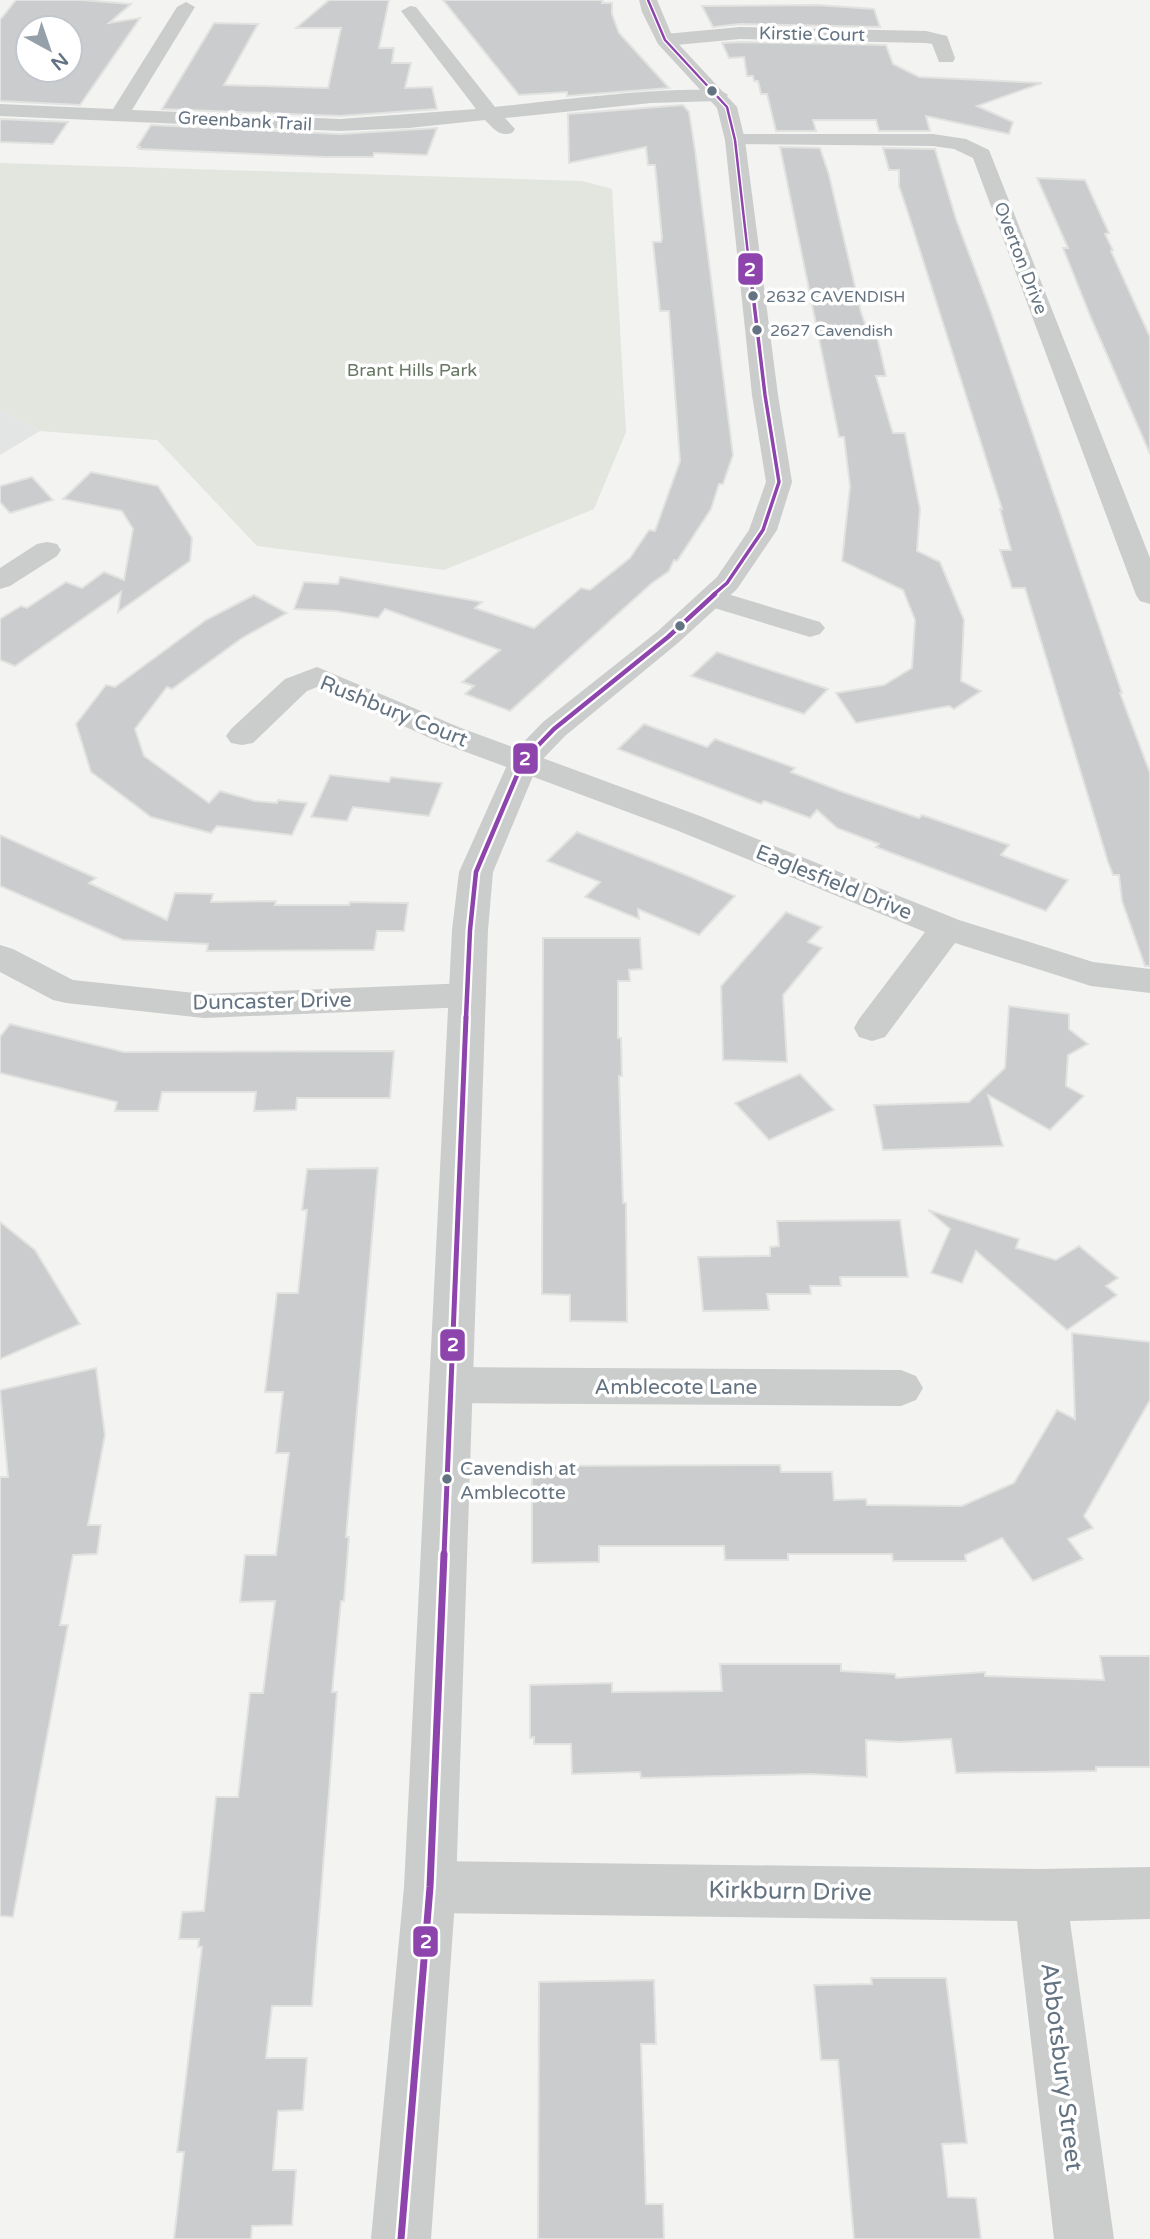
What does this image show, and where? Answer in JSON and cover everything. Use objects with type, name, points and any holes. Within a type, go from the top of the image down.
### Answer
[{"type":"street","points":[[401,2239],[430,1887],[470,930],[476,872],[523,761],[554,729],[727,583],[764,530],[779,482],[765,395],[735,140],[727,107],[665,40],[648,0]]},
{"type":"street","points":[[119,115],[186,7]]},
{"type":"street","points":[[410,11],[490,114],[506,129]]},
{"type":"street","name":"Kirstie Court","points":[[665,40],[740,33],[926,37],[940,40],[946,58]]},
{"type":"street","name":"Greenbank Trail","points":[[0,110],[340,125],[410,122],[651,97],[718,95]]},
{"type":"street","name":"Overton Drive","points":[[735,140],[933,140],[960,143],[982,154],[1150,595]]},
{"type":"street","points":[[0,580],[47,550]]},
{"type":"street","points":[[711,598],[810,628]]},
{"type":"street","name":"Rushbury Court","points":[[242,736],[296,685],[317,676],[438,730],[523,761]]},
{"type":"street","name":"Eaglesfield Drive","points":[[523,761],[701,828],[947,928],[1091,974],[1150,981]]},
{"type":"street","points":[[872,1028],[947,928]]},
{"type":"street","name":"Duncaster Drive","points":[[0,957],[66,991],[204,1006],[468,995]]},
{"type":"street","name":"Amblecote Lane","points":[[451,1385],[901,1388]]},
{"type":"street","name":"Kirkburn Drive","points":[[430,1887],[1040,1895],[1150,1893]]},
{"type":"street","name":"Abbotsbury Street","points":[[1040,1895],[1084,2239]]},
{"type":"shaded area","points":[[0,410],[40,431],[0,455]]},
{"type":"green space","name":"Brant Hills Park","points":[[0,163],[582,181],[612,189],[626,432],[594,509],[444,570],[257,546],[157,440],[40,431],[0,410]]},
{"type":"building","points":[[16,0],[82,0],[131,4],[109,23],[140,18],[80,105],[0,101],[0,20]]},
{"type":"building","points":[[329,0],[389,0],[379,48],[394,48],[392,63],[411,63],[405,88],[432,87],[437,109],[340,116],[162,109],[214,23],[258,24],[224,85],[328,88],[341,28],[296,28]]},
{"type":"building","points":[[443,0],[603,0],[602,3],[612,3],[612,14],[619,33],[669,88],[567,96],[567,92],[519,95]]},
{"type":"building","points":[[817,5],[874,9],[880,27],[740,24],[713,27],[702,6]]},
{"type":"building","points":[[722,43],[886,45],[893,64],[919,77],[1042,83],[977,106],[1013,122],[1009,134],[926,116],[930,131],[879,131],[876,120],[813,120],[816,131],[776,131],[767,94],[761,94],[758,81],[754,81],[753,76],[747,76],[744,57],[729,58]]},
{"type":"building","points":[[683,105],[689,112],[695,150],[733,455],[711,509],[677,561],[674,560],[669,571],[652,583],[510,711],[465,694],[474,686],[462,682],[500,650],[385,609],[378,618],[336,611],[294,609],[304,582],[338,584],[340,577],[482,602],[475,608],[534,628],[581,588],[590,590],[630,558],[649,530],[655,531],[680,461],[669,311],[660,311],[653,242],[661,242],[662,238],[655,165],[648,165],[646,147],[569,163],[568,114]]},
{"type":"building","points":[[0,119],[68,122],[53,144],[0,142]]},
{"type":"building","points":[[151,125],[340,134],[437,128],[427,155],[374,153],[373,157],[326,157],[139,149],[140,147],[137,147]]},
{"type":"building","points":[[780,147],[820,148],[829,175],[861,312],[869,336],[877,336],[886,376],[876,376],[891,427],[893,433],[905,433],[920,509],[917,551],[940,562],[964,620],[961,681],[981,691],[954,709],[949,706],[856,723],[836,693],[884,685],[912,668],[915,620],[903,590],[842,561],[850,486],[844,437],[839,437]]},
{"type":"building","points":[[883,148],[935,149],[956,219],[991,312],[1120,693],[1150,773],[1150,966],[1145,966],[1122,901],[1119,875],[1113,875],[1108,862],[1025,588],[1012,588],[1000,550],[1011,550],[1002,509],[899,186],[899,170],[889,170]]},
{"type":"building","points":[[1037,178],[1085,180],[1109,233],[1105,234],[1113,250],[1111,251],[1150,337],[1150,454],[1091,318],[1063,248],[1068,248]]},
{"type":"building","points":[[91,472],[158,486],[192,538],[190,561],[118,612],[121,592],[15,666],[0,660],[0,619],[21,606],[27,608],[66,582],[82,588],[104,572],[124,580],[133,529],[122,511],[63,499]]},
{"type":"building","points":[[32,477],[53,500],[10,513],[0,502],[0,486]]},
{"type":"building","points":[[254,595],[287,613],[242,638],[172,689],[167,687],[135,729],[144,756],[209,803],[220,791],[255,801],[307,803],[292,835],[217,826],[211,833],[151,817],[91,772],[76,724],[106,685],[115,687],[206,620]]},
{"type":"building","points":[[717,652],[828,689],[804,714],[691,676]]},
{"type":"building","points":[[644,724],[707,747],[715,739],[795,768],[791,772],[843,792],[919,818],[922,815],[1009,845],[1001,855],[1068,880],[1046,911],[876,847],[879,844],[837,828],[817,810],[810,818],[764,801],[761,804],[618,749]]},
{"type":"building","points":[[330,775],[389,782],[391,777],[442,783],[429,816],[353,807],[347,821],[311,817]]},
{"type":"building","points":[[577,832],[735,896],[699,935],[638,909],[639,919],[585,897],[600,882],[547,861]]},
{"type":"building","points":[[0,835],[96,878],[89,883],[167,920],[175,893],[213,894],[211,902],[276,901],[275,905],[408,903],[404,931],[377,931],[374,950],[207,951],[208,944],[123,940],[0,886]]},
{"type":"building","points":[[786,912],[822,927],[808,942],[822,948],[783,995],[787,1062],[723,1060],[721,986]]},
{"type":"building","points":[[543,938],[640,938],[642,969],[629,970],[630,981],[618,981],[623,1203],[626,1203],[627,1322],[570,1321],[570,1295],[542,1294]]},
{"type":"building","points":[[1009,1006],[1069,1014],[1069,1029],[1088,1044],[1068,1055],[1066,1086],[1084,1096],[1050,1130],[988,1095],[1003,1146],[883,1150],[874,1105],[969,1102],[1005,1068]]},
{"type":"building","points":[[10,1024],[124,1052],[394,1051],[390,1098],[297,1098],[296,1110],[254,1111],[256,1092],[162,1092],[158,1111],[115,1111],[117,1102],[0,1073],[0,1037]]},
{"type":"building","points":[[800,1074],[834,1110],[769,1140],[735,1103]]},
{"type":"building","points":[[378,1168],[346,1537],[349,1537],[344,1601],[341,1601],[332,1692],[337,1692],[312,2006],[272,2006],[266,2058],[307,2058],[303,2110],[278,2111],[273,2170],[296,2170],[292,2225],[252,2226],[251,2239],[174,2239],[184,2152],[177,2152],[202,1947],[198,1947],[199,1939],[179,1939],[182,1912],[204,1911],[216,1797],[238,1797],[250,1693],[263,1693],[275,1601],[240,1602],[245,1555],[276,1555],[289,1453],[276,1453],[283,1392],[265,1392],[277,1293],[298,1293],[307,1210],[302,1210],[307,1169]]},
{"type":"building","points":[[928,1210],[1019,1239],[1016,1248],[1056,1260],[1079,1246],[1118,1278],[1106,1286],[1117,1295],[1067,1330],[976,1251],[962,1283],[931,1273],[950,1229]]},
{"type":"building","points":[[900,1220],[908,1277],[840,1277],[841,1286],[810,1286],[811,1294],[767,1294],[769,1310],[703,1311],[698,1257],[770,1256],[770,1247],[779,1246],[777,1221]]},
{"type":"building","points":[[0,1222],[35,1250],[80,1324],[0,1359]]},
{"type":"building","points":[[1072,1333],[1150,1342],[1150,1400],[1084,1516],[1093,1528],[1068,1539],[1083,1559],[1033,1581],[1002,1538],[965,1555],[966,1561],[893,1561],[892,1554],[788,1554],[788,1560],[725,1560],[724,1546],[599,1546],[599,1562],[532,1563],[532,1466],[780,1465],[781,1472],[832,1472],[834,1500],[866,1499],[867,1505],[962,1506],[1014,1483],[1057,1410],[1075,1419]]},
{"type":"building","points":[[96,1368],[105,1435],[88,1525],[101,1525],[97,1554],[73,1555],[60,1625],[68,1625],[13,1917],[0,1916],[0,1477],[8,1477],[0,1390]]},
{"type":"building","points":[[1100,1656],[1150,1656],[1150,1767],[1096,1767],[1096,1771],[956,1773],[951,1739],[900,1742],[866,1740],[867,1777],[810,1774],[641,1778],[640,1772],[572,1774],[571,1744],[534,1744],[534,1737],[530,1738],[530,1685],[612,1683],[612,1692],[722,1691],[720,1664],[841,1664],[841,1671],[895,1674],[896,1678],[985,1672],[985,1676],[1104,1680]]},
{"type":"building","points":[[871,1978],[946,1978],[967,2143],[942,2144],[948,2197],[976,2198],[981,2239],[854,2239],[838,2060],[821,2060],[814,1985],[872,1984]]},
{"type":"building","points":[[654,1980],[656,2044],[641,2044],[646,2204],[663,2204],[664,2239],[538,2239],[539,1982]]},
{"type":"transit line","name":"2","points":[[401,2239],[430,1887],[470,930],[476,872],[523,761],[554,729],[668,637],[727,583],[763,530],[779,482],[765,395],[735,140],[727,107],[665,40],[648,0]]},
{"type":"place","name":"2632 CAVENDISH","points":[[753,296]]},
{"type":"place","name":"2627 Cavendish","points":[[757,330]]},
{"type":"place","name":"Cavendish at Amblecotte","points":[[447,1479]]}]
